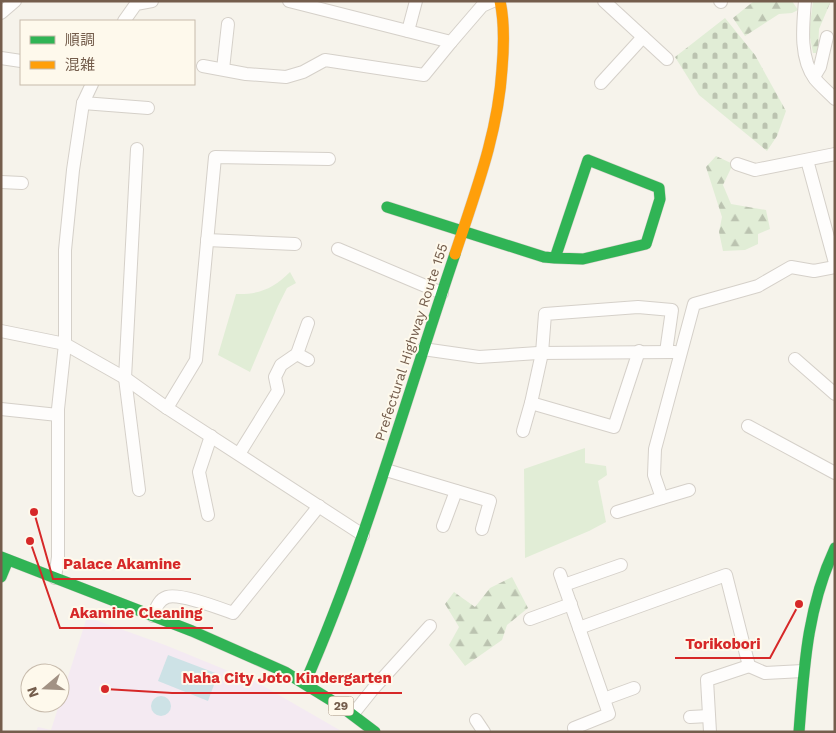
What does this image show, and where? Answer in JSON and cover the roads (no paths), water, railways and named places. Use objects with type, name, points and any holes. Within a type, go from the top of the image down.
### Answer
[{"type":"main road","name":"Prefectural Highway Route 155","points":[[306,683],[320,650],[386,470],[423,350],[487,162],[501,96],[505,28],[500,1]]},
{"type":"main road","points":[[387,207],[544,257],[555,258],[584,259],[646,244],[660,200],[659,188],[588,160],[555,258]]},
{"type":"main road","points":[[799,732],[803,672],[813,604],[835,548]]},
{"type":"main road","points":[[1,577],[5,559]]},
{"type":"main road","name":"29","points":[[5,559],[250,656],[306,683],[353,714],[375,732]]},
{"type":"street","points":[[1,13],[15,1]]},
{"type":"street","points":[[125,20],[136,4],[152,1]]},
{"type":"street","points":[[289,1],[339,7],[408,31],[451,42]]},
{"type":"street","points":[[408,31],[416,1]]},
{"type":"street","points":[[203,66],[246,74],[286,77],[303,72],[325,60],[424,75],[482,6],[493,1]]},
{"type":"street","points":[[604,1],[667,59]]},
{"type":"street","points":[[805,1],[803,24],[804,50],[807,61],[814,77],[835,98]]},
{"type":"street","points":[[222,69],[228,24]]},
{"type":"street","points":[[601,83],[627,63],[643,37]]},
{"type":"street","points":[[814,77],[820,67],[827,38]]},
{"type":"street","points":[[1,58],[20,60]]},
{"type":"street","points":[[55,578],[58,557],[58,415],[65,344],[65,250],[73,170],[83,103],[92,85]]},
{"type":"street","points":[[83,103],[148,108]]},
{"type":"street","points":[[137,149],[124,378],[139,490]]},
{"type":"street","points":[[737,164],[755,170],[835,154]]},
{"type":"street","points":[[167,408],[196,360],[215,157],[329,159]]},
{"type":"street","points":[[807,160],[829,220],[835,263]]},
{"type":"street","points":[[1,182],[22,183]]},
{"type":"street","points":[[207,240],[295,244]]},
{"type":"street","points":[[338,249],[442,293]]},
{"type":"street","points":[[662,498],[654,475],[656,449],[694,304],[758,286],[791,268],[814,271],[835,267]]},
{"type":"street","points":[[523,431],[542,352],[545,314],[638,306],[672,310],[666,352]]},
{"type":"street","points":[[239,454],[278,391],[275,377],[281,365],[303,357],[308,323]]},
{"type":"street","points":[[1,331],[65,344],[124,378],[363,535]]},
{"type":"street","points":[[423,350],[479,357],[542,352],[681,352]]},
{"type":"street","points":[[531,403],[614,427],[639,351]]},
{"type":"street","points":[[795,359],[835,394]]},
{"type":"street","points":[[1,409],[58,415]]},
{"type":"street","points":[[748,426],[835,473]]},
{"type":"street","points":[[208,515],[199,472],[211,436]]},
{"type":"street","points":[[386,470],[490,501],[482,529]]},
{"type":"street","points":[[617,512],[690,490]]},
{"type":"street","points":[[443,526],[456,491]]},
{"type":"street","points":[[153,616],[159,602],[168,597],[187,598],[234,613],[319,506]]},
{"type":"street","points":[[575,732],[574,728],[609,714],[562,579],[621,565]]},
{"type":"street","points":[[580,628],[726,575],[750,666]]},
{"type":"street","points":[[530,619],[571,604]]},
{"type":"street","points":[[353,714],[372,689],[430,626]]},
{"type":"street","points":[[710,732],[707,680],[750,666],[765,673],[803,672]]},
{"type":"street","points":[[604,699],[634,688]]},
{"type":"street","points":[[690,717],[709,716]]},
{"type":"street","points":[[476,720],[484,732]]},
{"type":"place","name":"Palace Akamine","points":[[34,512]]},
{"type":"place","name":"Akamine Cleaning","points":[[30,541]]},
{"type":"place","name":"Torikobori","points":[[799,604]]},
{"type":"place","name":"Naha City Joto Kindergarten","points":[[105,689]]}]
